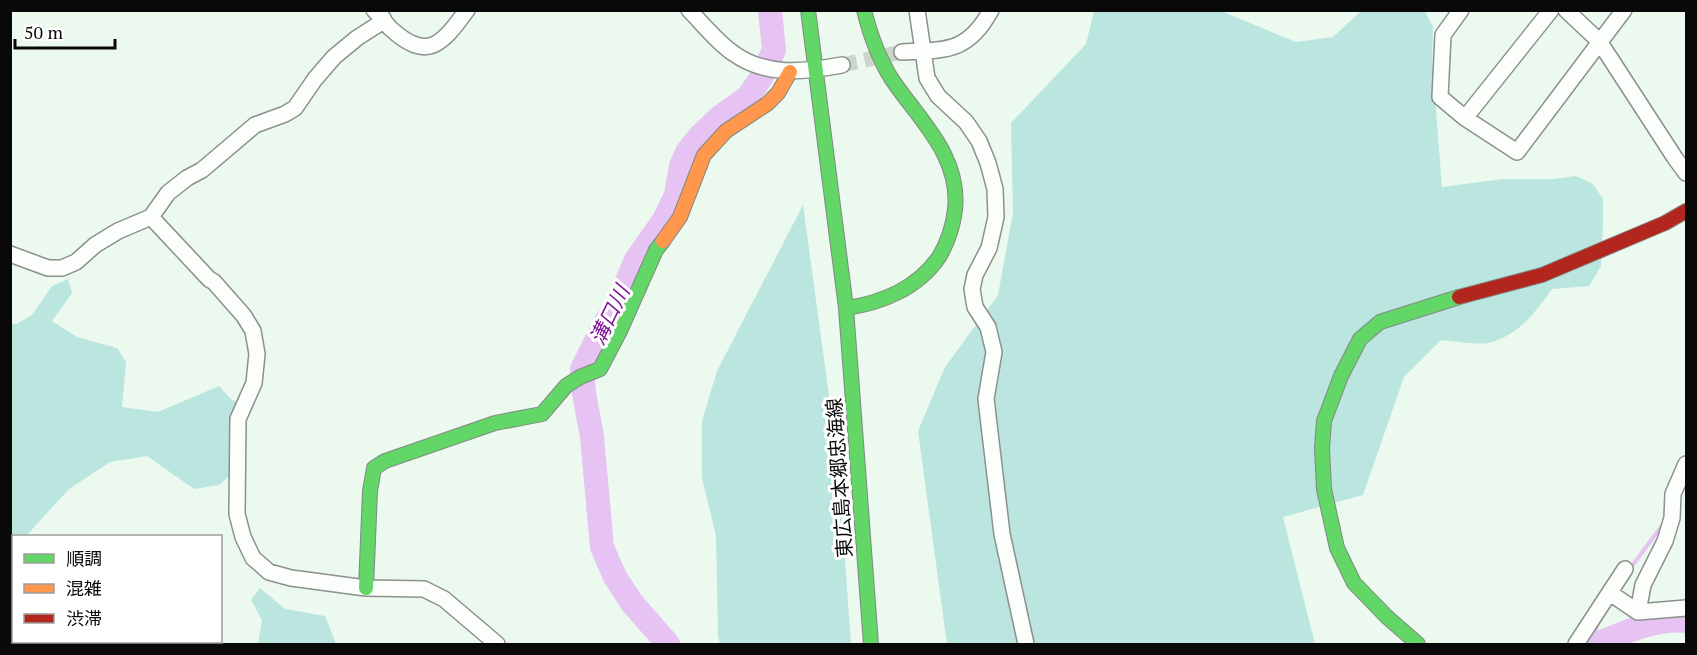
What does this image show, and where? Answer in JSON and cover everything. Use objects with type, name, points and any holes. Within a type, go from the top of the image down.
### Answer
[{"type":"main road","name":"東広島本郷忠海線","points":[[808,10],[836,210],[846,308],[871,645]]},
{"type":"main road","points":[[846,308],[871,304],[903,289],[930,269],[947,240],[956,203],[951,169],[946,156],[886,69],[868,27],[864,10]]},
{"type":"main road","points":[[366,588],[370,490],[374,468],[385,461],[495,423],[542,414],[564,387],[575,378],[600,369],[620,331],[656,250],[680,216],[704,155],[726,131],[767,104],[778,93],[785,72]]},
{"type":"main road","points":[[1418,645],[1386,617],[1354,583],[1337,548],[1324,489],[1322,448],[1324,421],[1341,376],[1360,339],[1380,322],[1479,291],[1542,275],[1665,223],[1686,211]]},
{"type":"street","points":[[378,14],[390,28],[415,46],[426,48],[436,46],[446,38],[467,10]]},
{"type":"street","points":[[689,10],[731,52],[756,65],[785,72],[842,65]]},
{"type":"street","points":[[917,10],[927,78],[938,96],[966,122],[979,141],[988,163],[994,189],[996,217],[989,248],[975,275],[972,289],[975,307],[988,327],[994,352],[986,399],[1002,534],[1026,645]]},
{"type":"street","points":[[902,52],[937,52],[963,44],[983,25],[992,10]]},
{"type":"street","points":[[1461,10],[1443,35],[1440,97],[1465,118],[1516,152],[1624,10]]},
{"type":"street","points":[[1465,118],[1551,10]]},
{"type":"street","points":[[1566,10],[1599,41],[1686,173]]},
{"type":"street","points":[[10,254],[48,268],[62,268],[76,262],[95,245],[118,231],[151,217],[168,193],[187,177],[202,170],[255,124],[285,114],[295,108],[334,57],[357,38],[382,22],[378,14]]},
{"type":"street","points":[[151,217],[214,282],[244,316],[253,331],[256,354],[254,383],[238,419],[237,514],[243,537],[253,558],[269,572],[291,578],[366,588],[424,589],[444,599],[497,645]]},
{"type":"street","points":[[1633,609],[1665,541],[1672,518],[1673,494],[1686,464]]},
{"type":"street","points":[[1576,645],[1612,595],[1625,569]]},
{"type":"street","points":[[1612,595],[1633,609],[1686,608]]},
{"type":"shaded area","points":[[1094,11],[1221,11],[1296,42],[1333,37],[1361,11],[1425,11],[1433,27],[1432,60],[1442,187],[1503,179],[1554,179],[1576,176],[1593,184],[1603,199],[1601,266],[1589,286],[1552,289],[1525,322],[1499,340],[1488,343],[1471,343],[1441,340],[1404,377],[1363,495],[1283,517],[1315,644],[947,644],[918,431],[945,367],[998,295],[1013,213],[1011,123],[1086,44]]},
{"type":"shaded area","points":[[803,205],[838,462],[851,644],[720,644],[716,536],[702,478],[702,421],[717,371]]},
{"type":"shaded area","points":[[68,279],[72,293],[52,321],[77,337],[117,348],[126,362],[122,407],[158,412],[219,386],[232,400],[247,403],[240,467],[219,485],[194,489],[147,456],[110,462],[69,489],[27,535],[12,535],[11,557],[11,323],[16,324],[32,315],[52,286]]},
{"type":"shaded area","points":[[260,588],[285,609],[325,616],[336,644],[258,644],[262,620],[251,600]]},
{"type":"shaded area","points":[[205,643],[206,644],[152,644]]},
{"type":"waterway","name":"溝口川","points":[[668,644],[632,603],[615,577],[602,547],[592,437],[582,369],[605,323],[617,305],[636,260],[664,220],[676,195],[681,166],[687,152],[720,117],[748,97],[761,78],[774,50],[770,10]]},
{"type":"waterway","points":[[1629,570],[1664,523]]},
{"type":"waterway","points":[[1598,644],[1596,628],[1600,620]]},
{"type":"waterway","points":[[1598,644],[1652,624],[1686,621]]},
{"type":"tunnel","points":[[842,65],[902,52]]},
{"type":"traffic: fast","points":[[808,10],[846,308]]},
{"type":"traffic: fast","points":[[846,308],[886,298],[921,277],[939,257],[950,234],[955,210],[955,190],[945,155],[925,123],[886,70],[864,10]]},
{"type":"traffic: fast","points":[[366,588],[370,491],[374,468],[385,461],[495,423],[542,414],[566,386],[600,369],[620,331],[656,250],[663,241]]},
{"type":"traffic: fast","points":[[1418,644],[1387,617],[1354,583],[1337,548],[1324,489],[1322,448],[1324,421],[1341,376],[1360,339],[1380,322],[1459,297]]},
{"type":"traffic: fast","points":[[846,308],[871,644]]},
{"type":"traffic: slow","points":[[663,241],[680,217],[704,155],[726,131],[767,104],[778,93],[790,72]]},
{"type":"traffic: jam","points":[[1459,297],[1542,275],[1665,223],[1686,211]]}]
